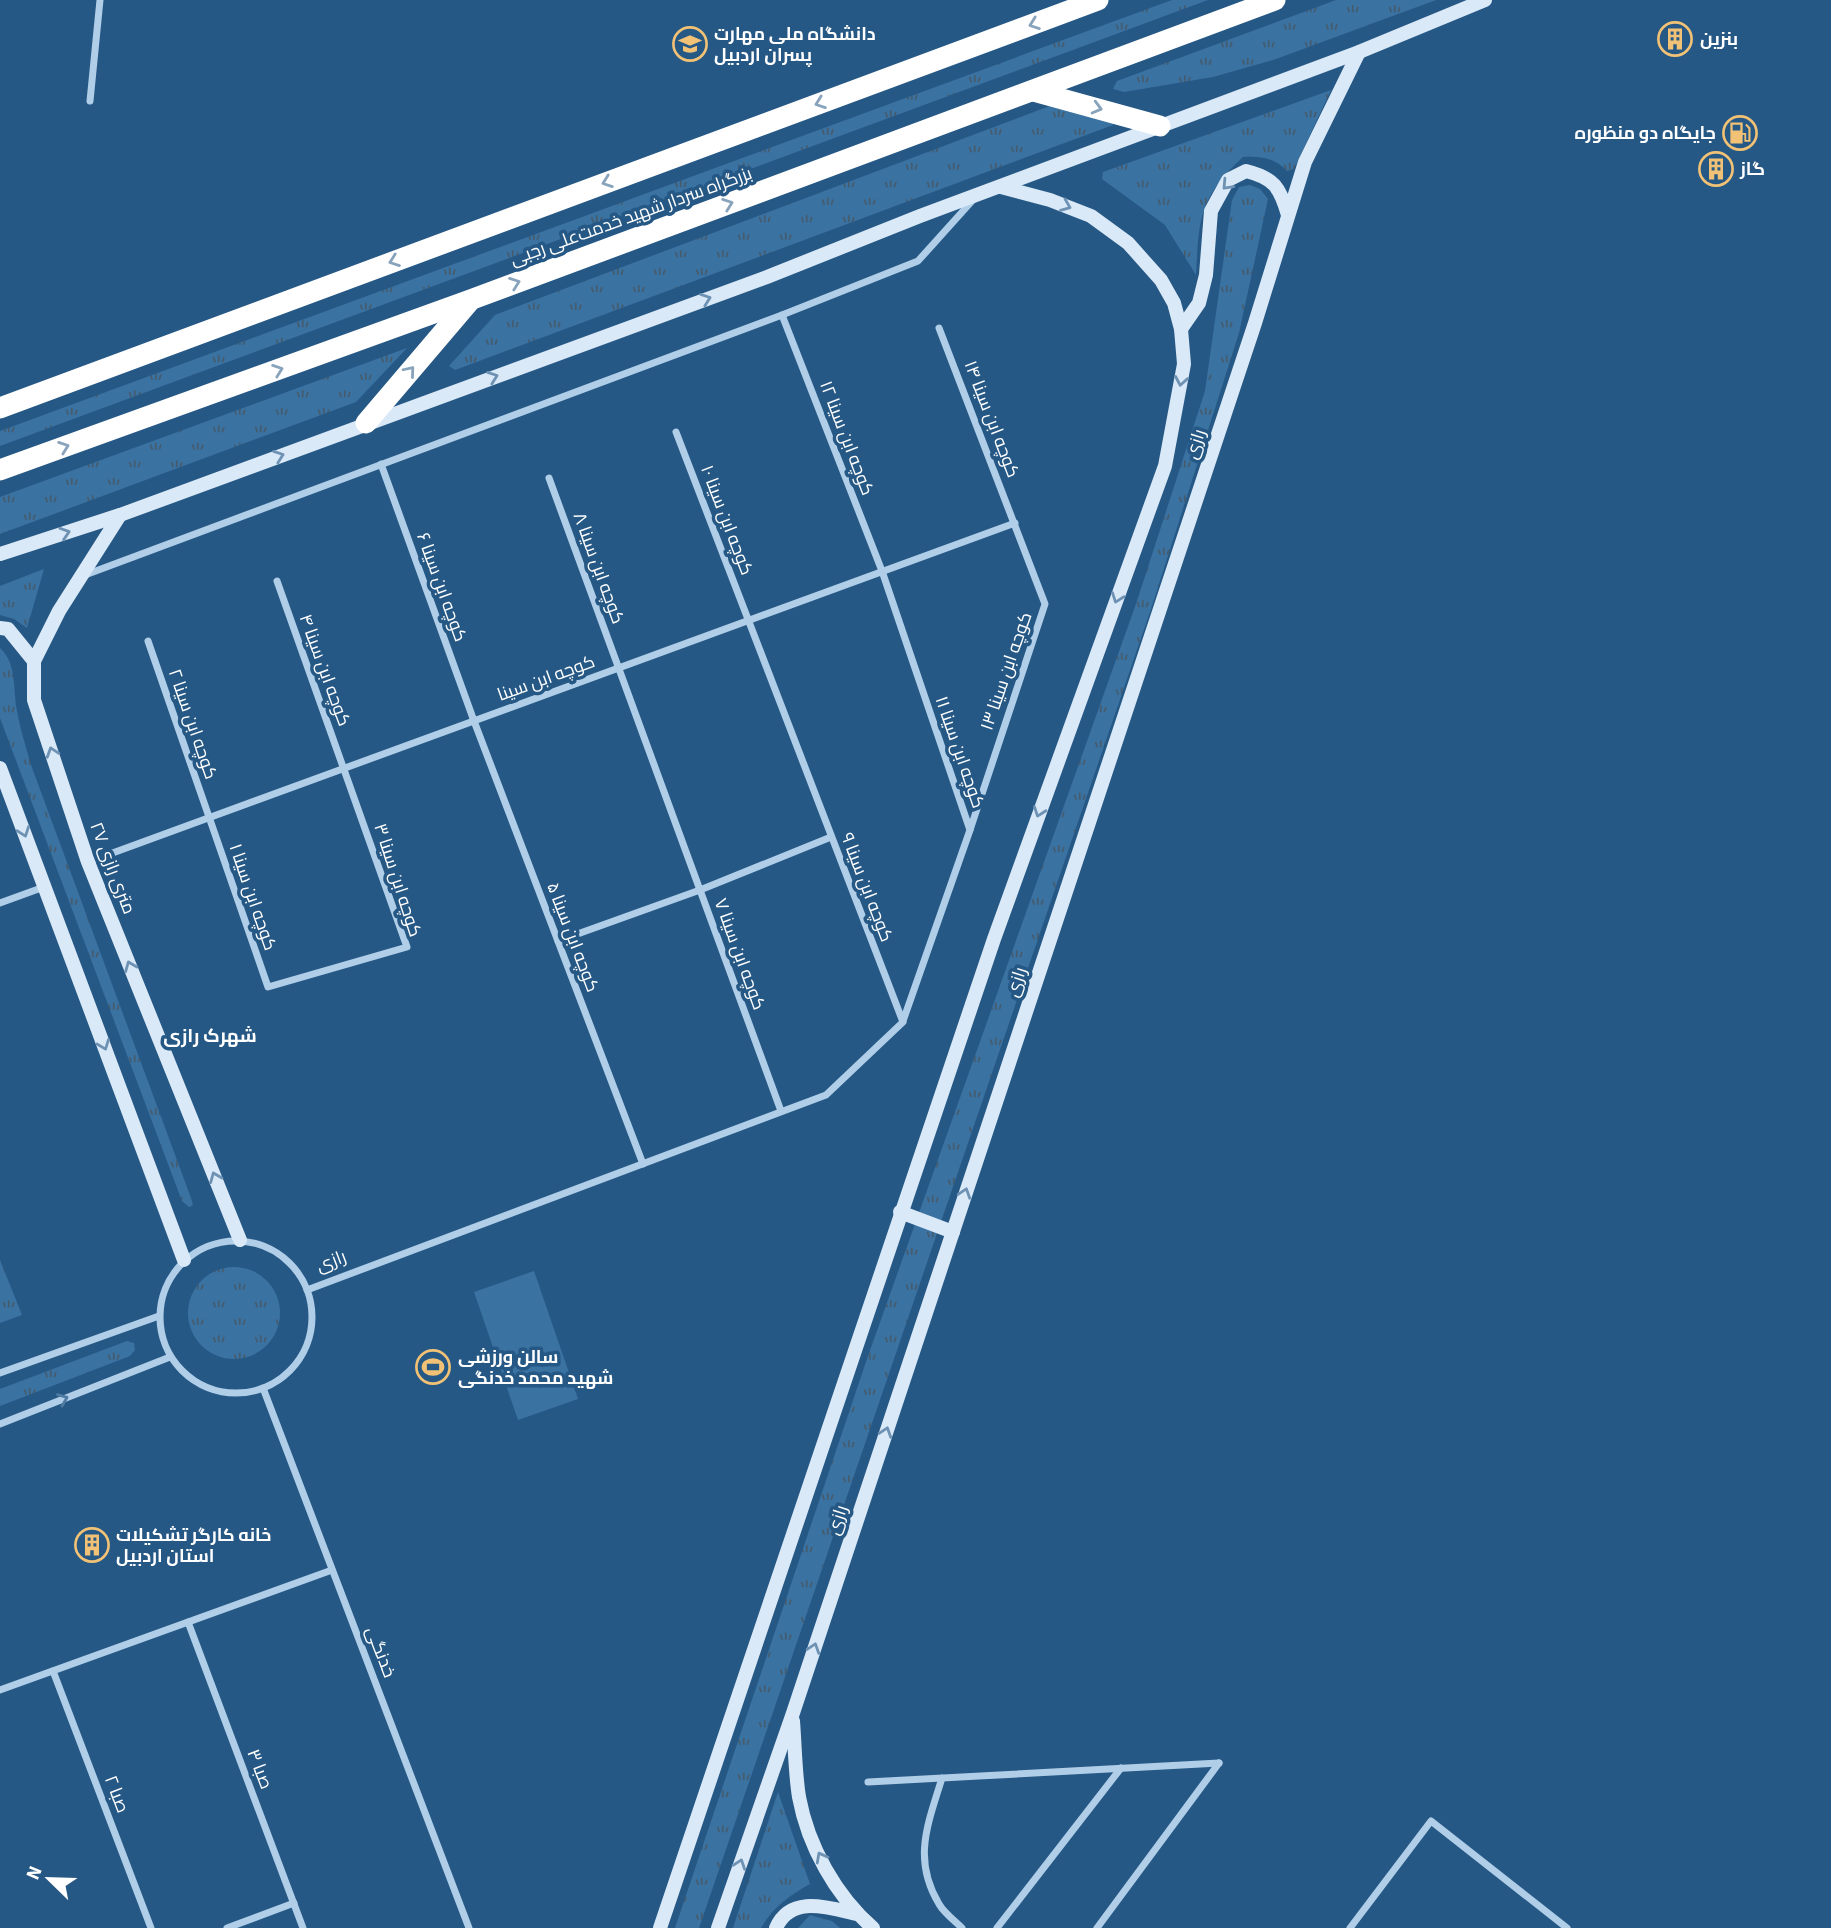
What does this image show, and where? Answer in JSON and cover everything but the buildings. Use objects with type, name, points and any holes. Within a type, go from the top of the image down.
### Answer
[{"type":"highway","points":[[0,408],[1098,0]]},
{"type":"highway","name":"بزرگراه سردار شهید خدمت‌علی رجبی","points":[[0,470],[470,300],[1275,0]]},
{"type":"highway","points":[[1033,91],[1160,126]]},
{"type":"highway","points":[[366,423],[470,300]]},
{"type":"street","points":[[90,101],[100,0]]},
{"type":"street","points":[[0,554],[120,515],[767,277],[1359,52],[1485,0]]},
{"type":"street","name":"رازی","points":[[718,1928],[793,1713],[1306,162],[1359,52]]},
{"type":"street","points":[[1181,329],[1199,303],[1206,275],[1211,211],[1228,180],[1246,171],[1266,176],[1283,196],[1289,216]]},
{"type":"street","name":"رازی","points":[[660,1928],[994,939],[1165,466],[1184,364],[1181,329],[1174,303],[1161,280],[1128,243],[1091,216],[1050,200],[1001,187]]},
{"type":"street","points":[[81,577],[782,315],[918,261],[976,196]]},
{"type":"street","name":"کوچه ابن سینا ۱۲","points":[[782,315],[882,571]]},
{"type":"street","name":"کوچه ابن سینا ۱۴","points":[[939,328],[1015,523]]},
{"type":"street","name":"کوچه ابن سینا ۱۰","points":[[676,432],[749,620]]},
{"type":"street","name":"کوچه ابن سینا ۶","points":[[381,464],[474,720]]},
{"type":"street","name":"کوچه ابن سینا ۸","points":[[549,478],[618,668]]},
{"type":"street","name":"۲۷ متری رازی","points":[[120,515],[59,611],[34,661],[34,701],[88,862],[240,1240]]},
{"type":"street","name":"کوچه ابن سینا","points":[[88,862],[1015,523]]},
{"type":"street","name":"کوچه ابن سینا ۱۳","points":[[970,830],[1045,604],[1015,523]]},
{"type":"street","name":"کوچه ابن سینا ۱۱","points":[[882,571],[970,830],[903,1022]]},
{"type":"street","name":"کوچه ابن سینا ۴","points":[[277,581],[344,768]]},
{"type":"street","name":"کوچه ابن سینا ۹","points":[[749,620],[903,1022]]},
{"type":"street","points":[[0,628],[8,629],[34,661]]},
{"type":"street","name":"کوچه ابن سینا ۲","points":[[148,641],[209,818]]},
{"type":"street","name":"کوچه ابن سینا ۷","points":[[618,668],[782,1111]]},
{"type":"street","name":"کوچه ابن سینا ۵","points":[[474,720],[643,1164]]},
{"type":"street","points":[[0,768],[184,1260]]},
{"type":"street","name":"کوچه ابن سینا ۳","points":[[268,987],[407,947],[344,768]]},
{"type":"street","name":"کوچه ابن سینا ۱","points":[[209,818],[268,987]]},
{"type":"street","points":[[558,941],[700,890],[831,837]]},
{"type":"street","points":[[0,903],[44,887]]},
{"type":"street","points":[[643,1164],[826,1095],[903,1022]]},
{"type":"street","name":"رازی","points":[[307,1290],[643,1164]]},
{"type":"street","points":[[900,1212],[953,1231]]},
{"type":"street","points":[[240,1240],[262,1244],[281,1255],[297,1271],[307,1290],[312,1313],[309,1337],[299,1358],[284,1376],[263,1388],[237,1393],[211,1389],[188,1377],[170,1357],[162,1337],[159,1316],[166,1286],[184,1260],[201,1248],[240,1240]]},
{"type":"street","points":[[0,1373],[159,1316]]},
{"type":"street","points":[[0,1424],[170,1357]]},
{"type":"street","name":"خدنگی","points":[[263,1388],[469,1928]]},
{"type":"street","points":[[0,1690],[332,1570]]},
{"type":"street","name":"صبا ۳","points":[[188,1622],[303,1928]]},
{"type":"street","name":"صبا ۲","points":[[53,1671],[151,1928]]},
{"type":"street","points":[[793,1713],[799,1797],[813,1842],[835,1884],[857,1914],[873,1928]]},
{"type":"street","points":[[869,1782],[1219,1763],[1097,1928]]},
{"type":"street","points":[[997,1928],[1121,1768]]},
{"type":"street","points":[[942,1778],[923,1853],[926,1871],[940,1906],[962,1928]]},
{"type":"street","points":[[1350,1928],[1431,1821],[1567,1928]]},
{"type":"street","points":[[228,1928],[294,1903]]},
{"type":"street","points":[[776,1928],[790,1911],[804,1905],[857,1914]]},
{"type":"green space","points":[[1172,0],[1208,0],[0,446],[0,431]]},
{"type":"green space","points":[[1336,0],[1436,0],[1276,59],[1213,77],[1124,92],[1113,89],[1117,81]]},
{"type":"green space","points":[[1331,90],[1294,169],[1287,171],[1278,163],[1267,159],[1243,157],[1228,171],[1204,210],[1198,238],[1196,275],[1165,225],[1102,179],[1103,172]]},
{"type":"green space","points":[[1055,104],[1113,120],[1113,125],[455,370],[449,366],[495,315]]},
{"type":"green space","points":[[1250,185],[1260,189],[1268,199],[1239,333],[1152,606],[699,1928],[675,1928],[868,1356],[1137,601],[1205,391],[1232,200],[1239,187]]},
{"type":"green space","points":[[407,348],[356,402],[0,534],[0,497]]},
{"type":"green space","points":[[44,569],[27,628],[14,619],[0,615],[0,586]]},
{"type":"green space","points":[[0,648],[12,669],[18,718],[31,765],[191,1198],[193,1205],[189,1207],[182,1201],[0,718]]},
{"type":"green space","points":[[0,1260],[22,1315],[0,1323]]},
{"type":"green space","points":[[234,1267],[252,1270],[267,1280],[277,1295],[280,1313],[277,1331],[267,1346],[252,1356],[234,1359],[216,1356],[201,1346],[191,1331],[188,1313],[191,1295],[201,1280],[216,1270]]},
{"type":"green space","points":[[534,1271],[578,1399],[518,1420],[474,1292]]},
{"type":"green space","points":[[127,1341],[134,1343],[135,1350],[130,1356],[0,1406],[0,1389]]},
{"type":"green space","points":[[778,1792],[810,1884],[782,1903],[770,1914],[761,1928],[733,1928]]},
{"type":"green space","points":[[810,1915],[832,1921],[840,1928],[798,1928]]},
{"type":"place","name":"بنزین","points":[[1675,39]]},
{"type":"place","name":"دانشگاه ملی مهارت پسران اردبیل","points":[[690,44]]},
{"type":"place","name":"جایگاه دو منظوره","points":[[1740,133]]},
{"type":"place","name":"گاز","points":[[1716,169]]},
{"type":"place","name":"سالن ورزشی شهید محمد خدنگی","points":[[433,1367]]},
{"type":"place","name":"خانه کارگر تشکیلات استان اردبیل","points":[[92,1545]]},
{"type":"district","name":"شهرک رازی","points":[[210,1035]]}]
